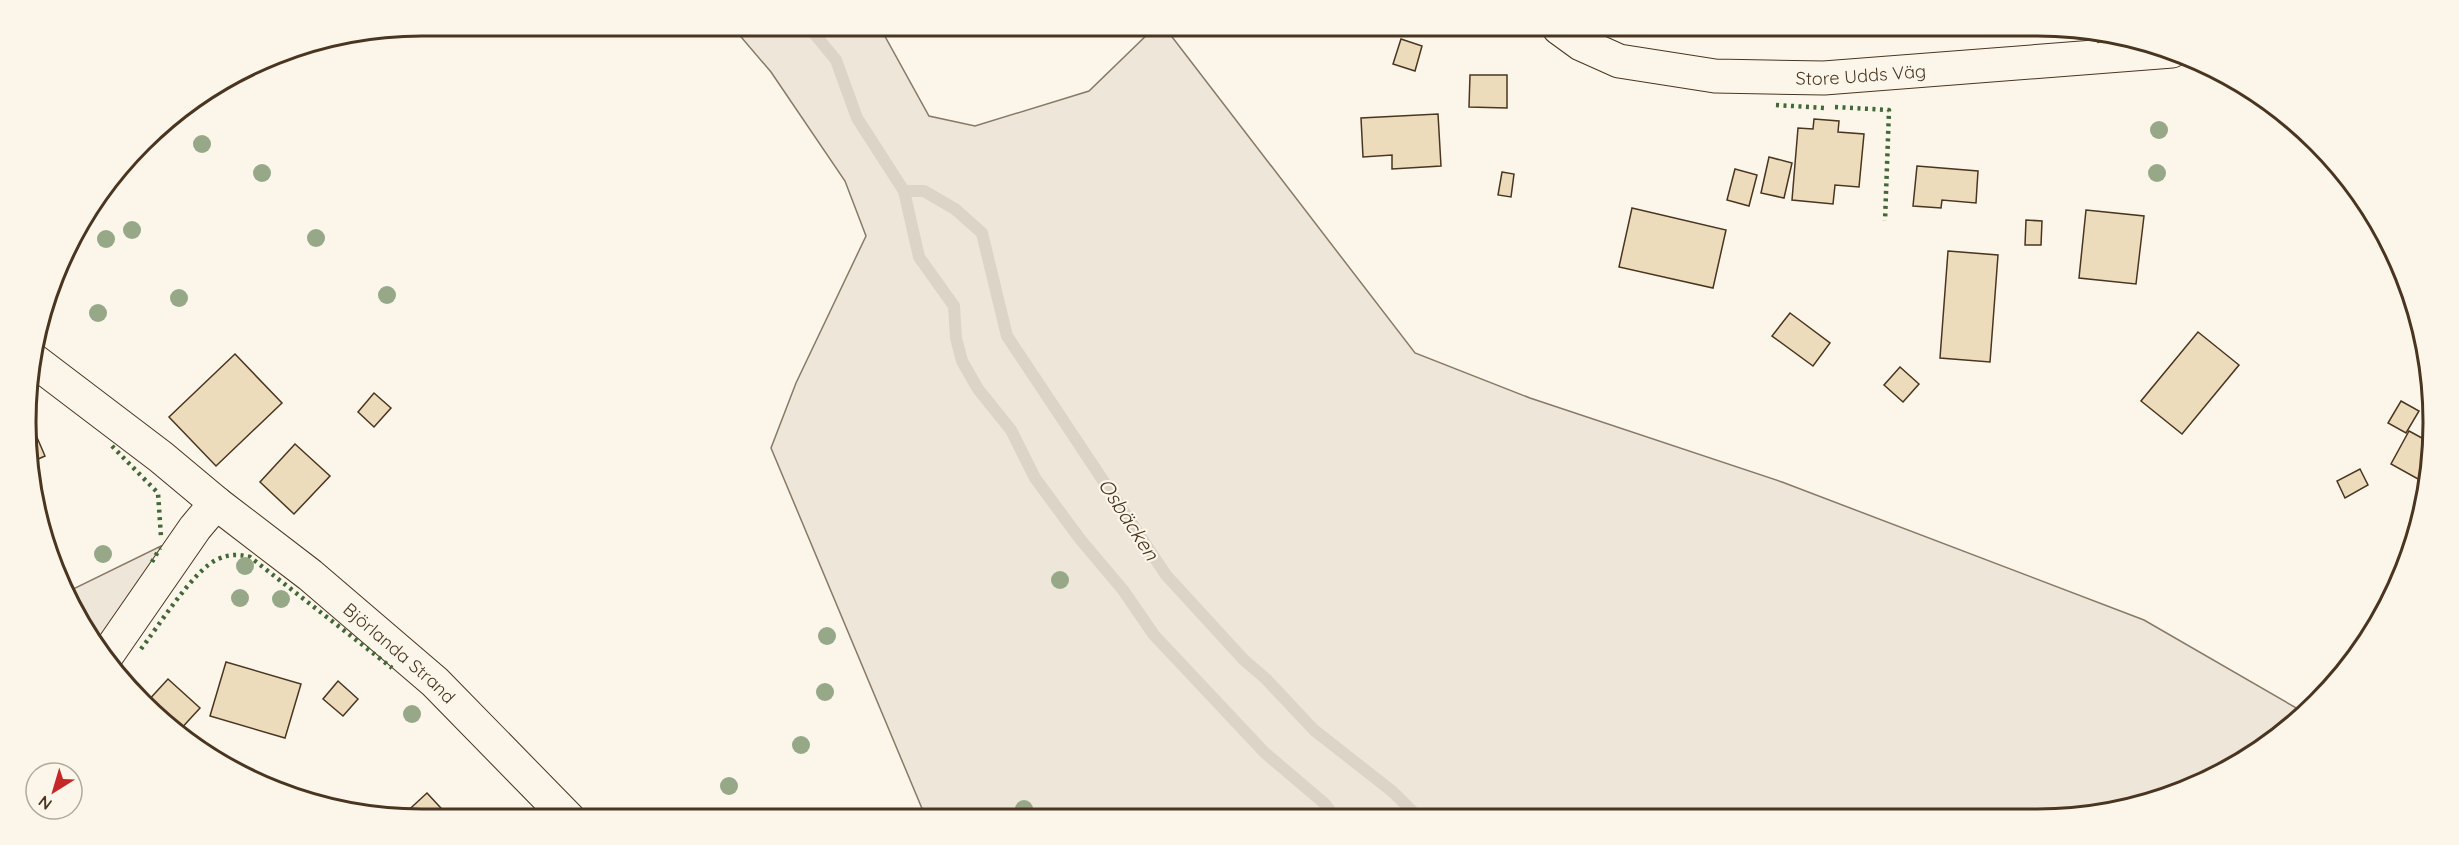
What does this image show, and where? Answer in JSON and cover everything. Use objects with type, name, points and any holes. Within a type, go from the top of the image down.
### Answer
[{"type":"street","name":"Store Udds Väg","points":[[1570,36],[1581,44],[1619,61],[1715,76],[1824,78],[2148,53]]},
{"type":"street","name":"Björlanda Strand","points":[[40,365],[310,575],[435,682],[559,809]]},
{"type":"street","points":[[110,650],[195,528],[216,504]]},
{"type":"shaded area","points":[[740,36],[885,36],[929,116],[975,126],[1089,91],[1146,36],[1171,36],[1415,353],[1530,398],[1782,482],[2144,620],[2296,708],[2251,744],[2184,780],[2112,802],[2062,808],[922,809],[771,448],[796,383],[866,236],[845,181],[771,72]]},
{"type":"shaded area","points":[[161,546],[163,546],[103,640],[74,589]]},
{"type":"building","points":[[1401,39],[1422,46],[1415,71],[1393,64]]},
{"type":"building","points":[[1470,75],[1507,75],[1507,108],[1469,107]]},
{"type":"building","points":[[1438,114],[1441,166],[1392,169],[1392,155],[1363,157],[1361,118]]},
{"type":"building","points":[[1814,119],[1839,121],[1838,132],[1864,134],[1859,187],[1835,185],[1833,204],[1792,200],[1798,128],[1813,129]]},
{"type":"building","points":[[1769,157],[1792,163],[1784,198],[1761,193]]},
{"type":"building","points":[[1917,166],[1978,171],[1976,203],[1942,200],[1941,208],[1913,206]]},
{"type":"building","points":[[1735,169],[1757,175],[1749,206],[1727,200]]},
{"type":"building","points":[[1502,172],[1514,174],[1511,197],[1498,195]]},
{"type":"building","points":[[1632,208],[1726,230],[1713,288],[1619,267]]},
{"type":"building","points":[[2086,210],[2144,216],[2136,284],[2079,278]]},
{"type":"building","points":[[2026,220],[2042,221],[2041,245],[2025,245]]},
{"type":"building","points":[[1948,251],[1998,255],[1990,362],[1940,358]]},
{"type":"building","points":[[1790,313],[1830,343],[1813,366],[1772,336]]},
{"type":"building","points":[[2198,332],[2239,365],[2182,434],[2141,401]]},
{"type":"building","points":[[235,354],[282,403],[216,466],[169,417]]},
{"type":"building","points":[[1900,367],[1919,384],[1903,402],[1884,385]]},
{"type":"building","points":[[374,393],[391,408],[374,427],[358,412]]},
{"type":"building","points":[[2401,401],[2419,411],[2406,433],[2388,423]]},
{"type":"building","points":[[2409,431],[2422,438],[2419,480],[2391,464]]},
{"type":"building","points":[[37,436],[45,456],[38,459]]},
{"type":"building","points":[[295,444],[330,476],[294,514],[260,482]]},
{"type":"building","points":[[2360,469],[2368,485],[2345,498],[2337,481]]},
{"type":"building","points":[[226,662],[301,684],[285,738],[210,716]]},
{"type":"building","points":[[168,679],[200,708],[183,726],[151,698]]},
{"type":"building","points":[[338,681],[358,699],[343,716],[323,699]]},
{"type":"building","points":[[427,793],[442,809],[422,809],[410,809]]},
{"type":"waterway","name":"Osbäcken","points":[[816,36],[836,60],[857,118],[904,191],[924,191],[955,209],[982,233],[1007,336],[1166,575],[1244,660],[1265,678],[1314,730],[1393,792],[1410,809]]},
{"type":"waterway","name":"Osbäcken","points":[[904,191],[919,257],[954,306],[956,338],[962,361],[978,389],[1011,430],[1035,478],[1080,539],[1123,590],[1154,635],[1265,753],[1329,809]]},
{"type":"hedge","points":[[1776,105],[1825,108]]},
{"type":"hedge","points":[[1835,107],[1889,110],[1885,221]]},
{"type":"hedge","points":[[112,446],[158,493],[161,537]]},
{"type":"hedge","points":[[152,562],[160,548]]},
{"type":"hedge","points":[[141,649],[198,574],[218,559],[238,555],[250,557],[392,668]]}]
